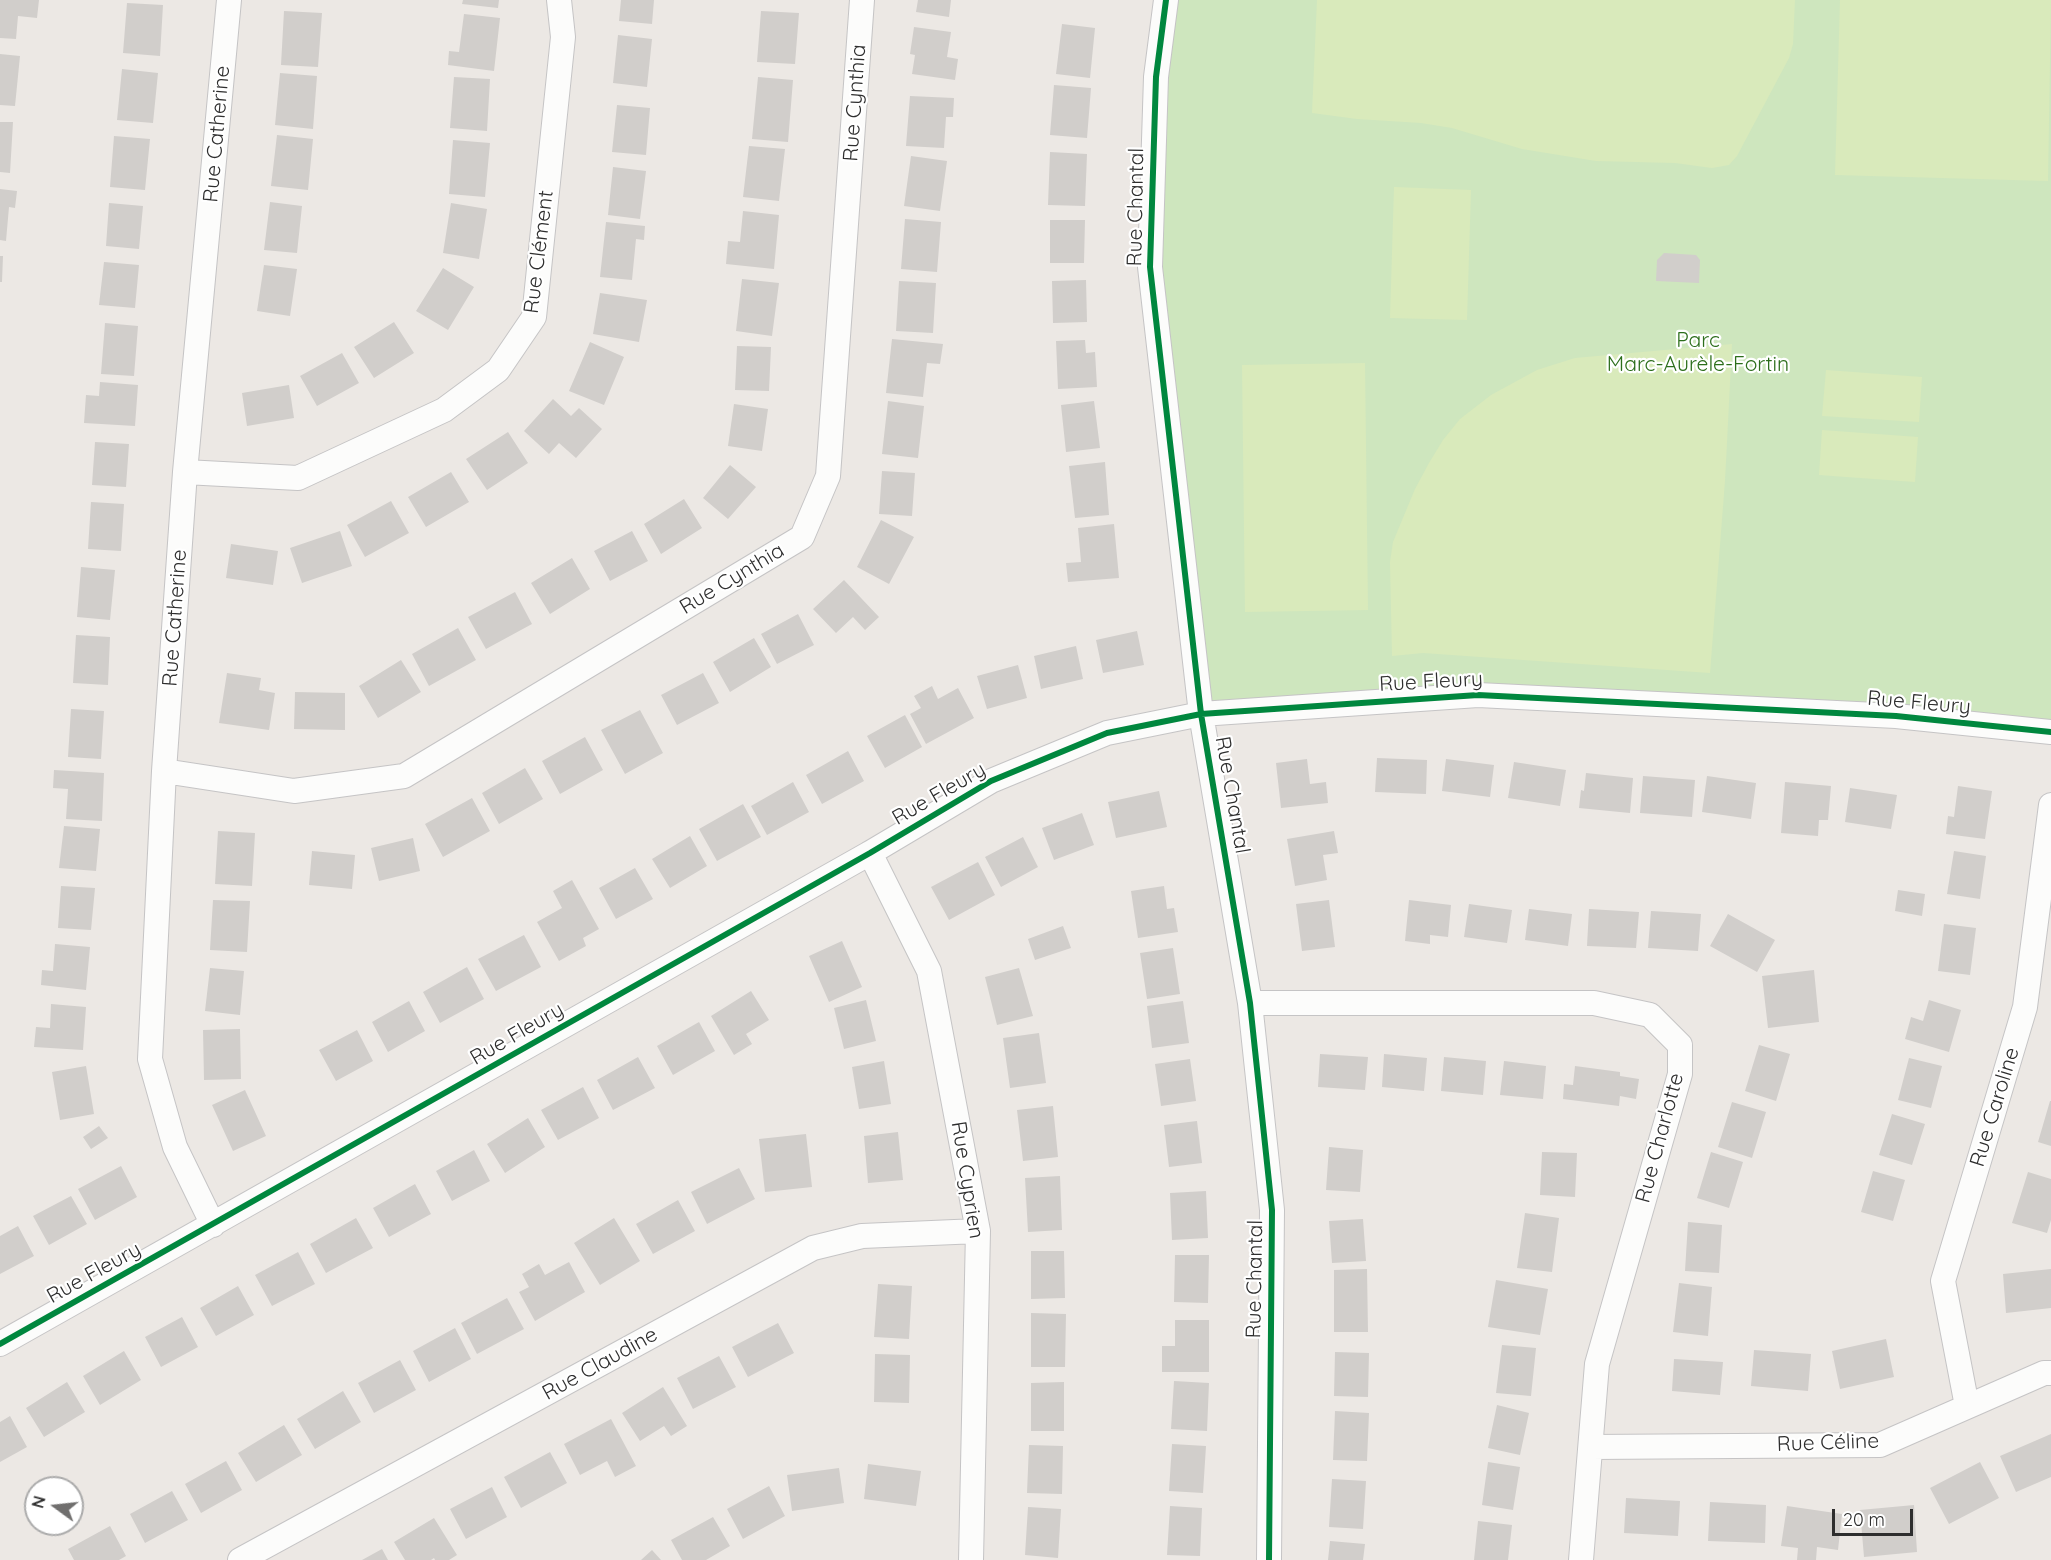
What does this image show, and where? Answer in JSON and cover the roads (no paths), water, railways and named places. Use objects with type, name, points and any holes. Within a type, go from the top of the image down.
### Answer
[{"type":"street","name":"Rue Catherine","points":[[213,1226],[176,1147],[150,1059],[164,771],[185,472],[229,0]]},
{"type":"street","name":"Rue Clément","points":[[185,472],[298,478],[444,410],[498,370],[534,317],[563,37],[559,0]]},
{"type":"street","name":"Rue Cynthia","points":[[164,771],[294,791],[404,776],[802,537],[828,476],[862,0]]},
{"type":"street","name":"Rue Chantal","points":[[1166,0],[1156,77],[1150,267],[1201,714],[1250,1003],[1272,1210],[1269,1560]]},
{"type":"street","name":"Rue Fleury","points":[[0,1344],[213,1226],[870,853],[992,781],[1107,734],[1201,714],[1478,695],[1896,716],[2051,732]]},
{"type":"street","name":"Rue Caroline","points":[[1967,1406],[1943,1281],[2025,1007],[2051,805]]},
{"type":"street","name":"Rue Cyprien","points":[[870,853],[929,971],[978,1231],[971,1560]]},
{"type":"street","name":"Rue Charlotte","points":[[1250,1003],[1594,1003],[1650,1015],[1680,1045],[1680,1074],[1597,1364],[1581,1560]]},
{"type":"street","name":"Rue Claudine","points":[[240,1560],[275,1552],[813,1248],[862,1236],[978,1231]]},
{"type":"street","name":"Rue Céline","points":[[1591,1447],[1880,1445],[2044,1372],[2051,1373]]},
{"type":"park label","name":"Parc Marc-Aurèle-Fortin","points":[[1698,353]]}]
